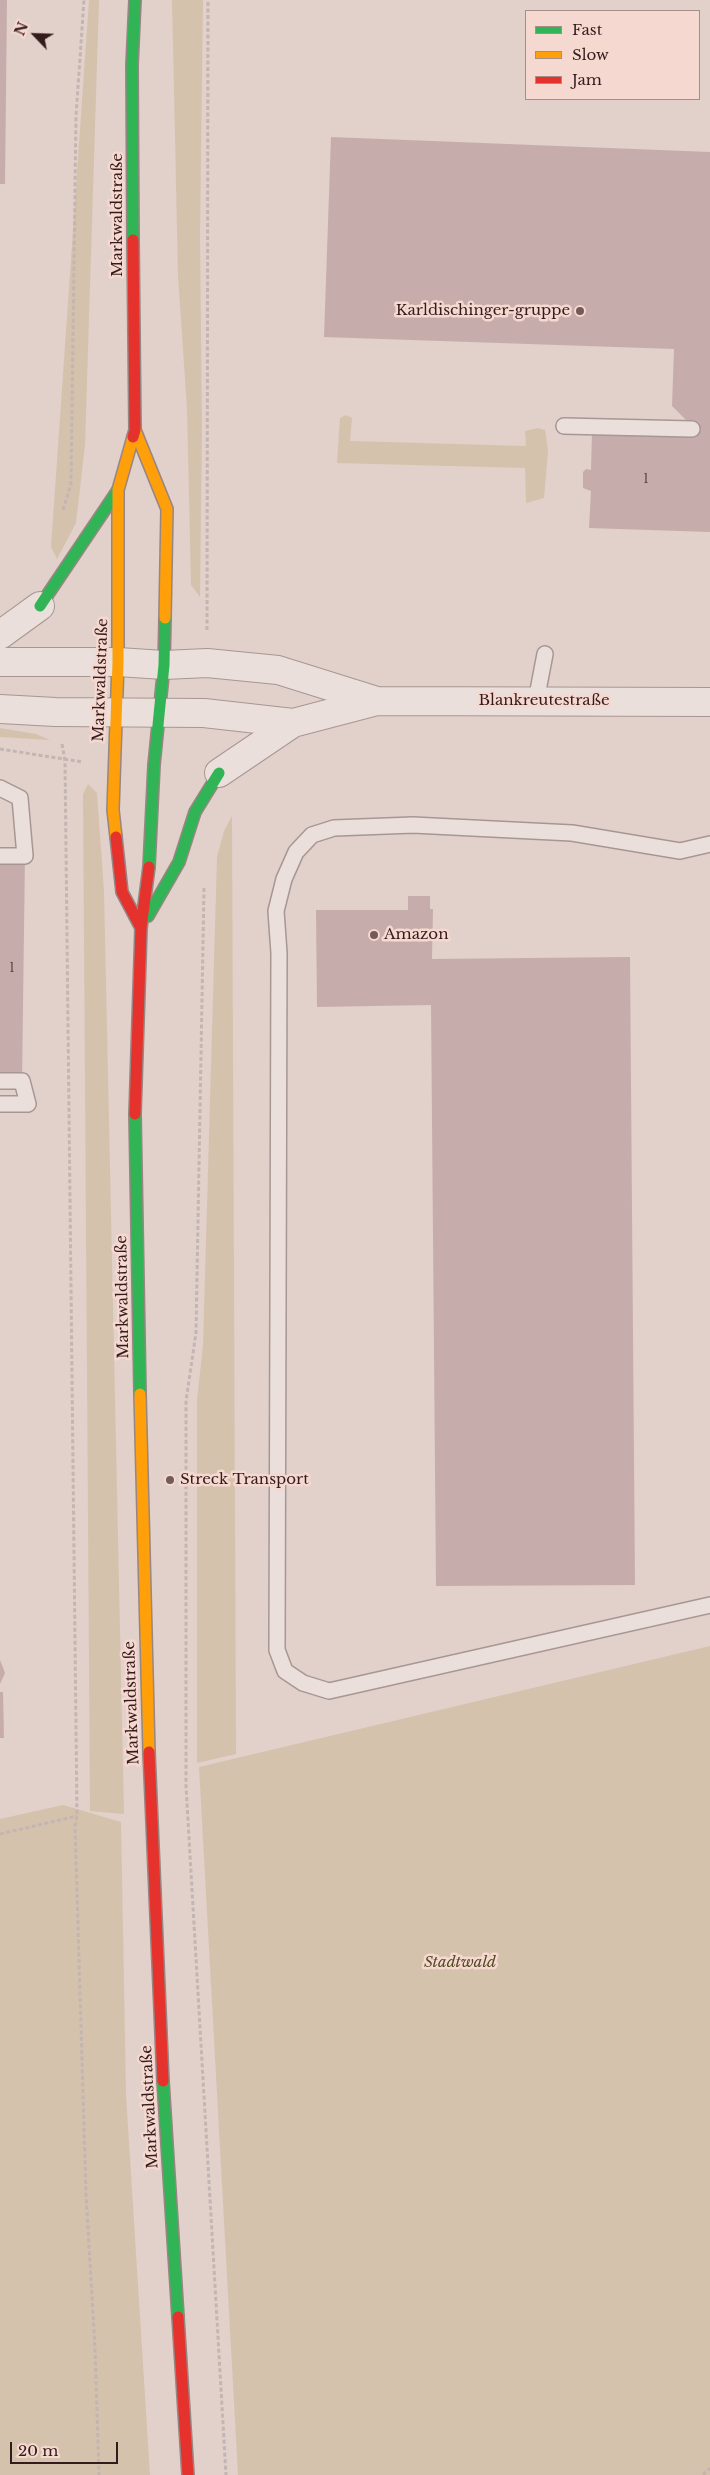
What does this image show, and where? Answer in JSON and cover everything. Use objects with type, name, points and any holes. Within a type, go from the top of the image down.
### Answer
[{"type":"main road","name":"Markwaldstraße","points":[[136,0],[132,65],[135,430],[118,490],[118,662],[113,763],[113,810],[122,892],[141,928]]},
{"type":"main road","name":"Markwaldstraße","points":[[135,430],[167,509],[164,665],[154,765],[152,847],[141,928],[135,1124],[146,1678],[163,2080],[188,2475]]},
{"type":"main road","points":[[40,606],[118,490]]},
{"type":"main road","points":[[141,928],[179,862],[194,812],[219,773]]},
{"type":"street","points":[[0,635],[40,606]]},
{"type":"street","name":"Blankreutestraße","points":[[0,662],[118,662],[164,665],[207,663],[278,670],[377,701]]},
{"type":"street","name":"Blankreutestraße","points":[[219,773],[293,723],[377,701],[710,702]]},
{"type":"street","name":"Blankreutestraße","points":[[0,709],[55,712],[204,713],[293,723]]},
{"type":"lane","points":[[564,426],[692,429]]},
{"type":"lane","points":[[536,701],[545,654]]},
{"type":"lane","points":[[0,788],[20,798],[25,856],[0,856]]},
{"type":"lane","points":[[710,844],[680,850],[572,833],[413,825],[334,828],[312,835],[296,852],[284,879],[276,911],[279,953],[277,1650],[285,1671],[303,1683],[329,1692],[710,1605]]},
{"type":"lane","points":[[0,1081],[22,1081],[28,1104],[0,1104]]},
{"type":"path","points":[[62,512],[71,484],[76,116],[84,0]]},
{"type":"path","points":[[207,663],[208,0]]},
{"type":"path","points":[[55,712],[65,760],[78,1816],[75,1826],[86,2194],[95,2348],[99,2475]]},
{"type":"path","points":[[0,750],[65,760],[113,763]]},
{"type":"path","points":[[204,886],[196,1333],[186,1401],[186,1786],[226,2475]]},
{"type":"path","points":[[0,1834],[78,1816]]},
{"type":"path","points":[[703,2475],[710,2468]]},
{"type":"green space","points":[[89,0],[99,0],[85,445],[76,523],[57,559],[51,547]]},
{"type":"green space","points":[[172,0],[203,0],[200,235],[202,429],[200,597],[191,585],[187,409],[178,275]]},
{"type":"green space","points":[[346,415],[352,418],[350,441],[526,446],[525,431],[538,428],[545,430],[548,450],[544,498],[526,503],[525,468],[337,463],[340,418]]},
{"type":"green space","points":[[0,728],[36,734],[50,740],[0,737]]},
{"type":"green space","points":[[88,784],[97,793],[104,891],[124,1814],[90,1811],[83,794]]},
{"type":"green space","points":[[232,816],[236,1754],[197,1763],[197,1400],[203,1345],[217,857],[224,831]]},
{"type":"green space","name":"Stadtwald","points":[[710,1646],[710,2475],[238,2475],[199,1767]]},
{"type":"green space","points":[[63,1805],[121,1822],[126,2095],[150,2475],[0,2475],[0,1819]]},
{"type":"building","points":[[0,0],[7,0],[5,184],[0,184]]},
{"type":"building","points":[[331,137],[710,152],[710,532],[589,528],[591,491],[583,488],[583,472],[586,469],[591,470],[592,432],[692,426],[672,406],[674,349],[324,337]]},
{"type":"building","points":[[0,856],[25,856],[22,1081],[0,1081]]},
{"type":"building","points":[[408,896],[430,896],[430,909],[433,909],[432,959],[630,957],[635,1585],[436,1586],[431,1005],[317,1007],[316,910],[408,910]]},
{"type":"building","points":[[0,1660],[5,1673],[0,1684]]},
{"type":"building","points":[[0,1692],[3,1692],[4,1738],[0,1738]]},
{"type":"traffic: fast","points":[[133,240],[132,65],[135,0]]},
{"type":"traffic: fast","points":[[40,606],[118,490]]},
{"type":"traffic: fast","points":[[149,867],[154,765],[164,665],[165,618]]},
{"type":"traffic: fast","points":[[148,916],[179,862],[195,812],[219,773]]},
{"type":"traffic: fast","points":[[135,1114],[140,1394]]},
{"type":"traffic: fast","points":[[163,2081],[178,2317]]},
{"type":"traffic: slow","points":[[135,430],[167,509],[165,618]]},
{"type":"traffic: slow","points":[[116,837],[113,810],[118,662],[118,490],[133,437]]},
{"type":"traffic: slow","points":[[140,1394],[149,1752]]},
{"type":"traffic: jam","points":[[133,240],[135,430],[133,437]]},
{"type":"traffic: jam","points":[[116,837],[122,892],[141,928]]},
{"type":"traffic: jam","points":[[135,1114],[141,928],[149,867]]},
{"type":"traffic: jam","points":[[149,1752],[163,2081]]},
{"type":"traffic: jam","points":[[178,2317],[188,2475]]},
{"type":"place","name":"Karldischinger-gruppe","points":[[580,311]]},
{"type":"place","name":"Amazon","points":[[374,935]]},
{"type":"place","name":"Streck Transport","points":[[170,1480]]}]
